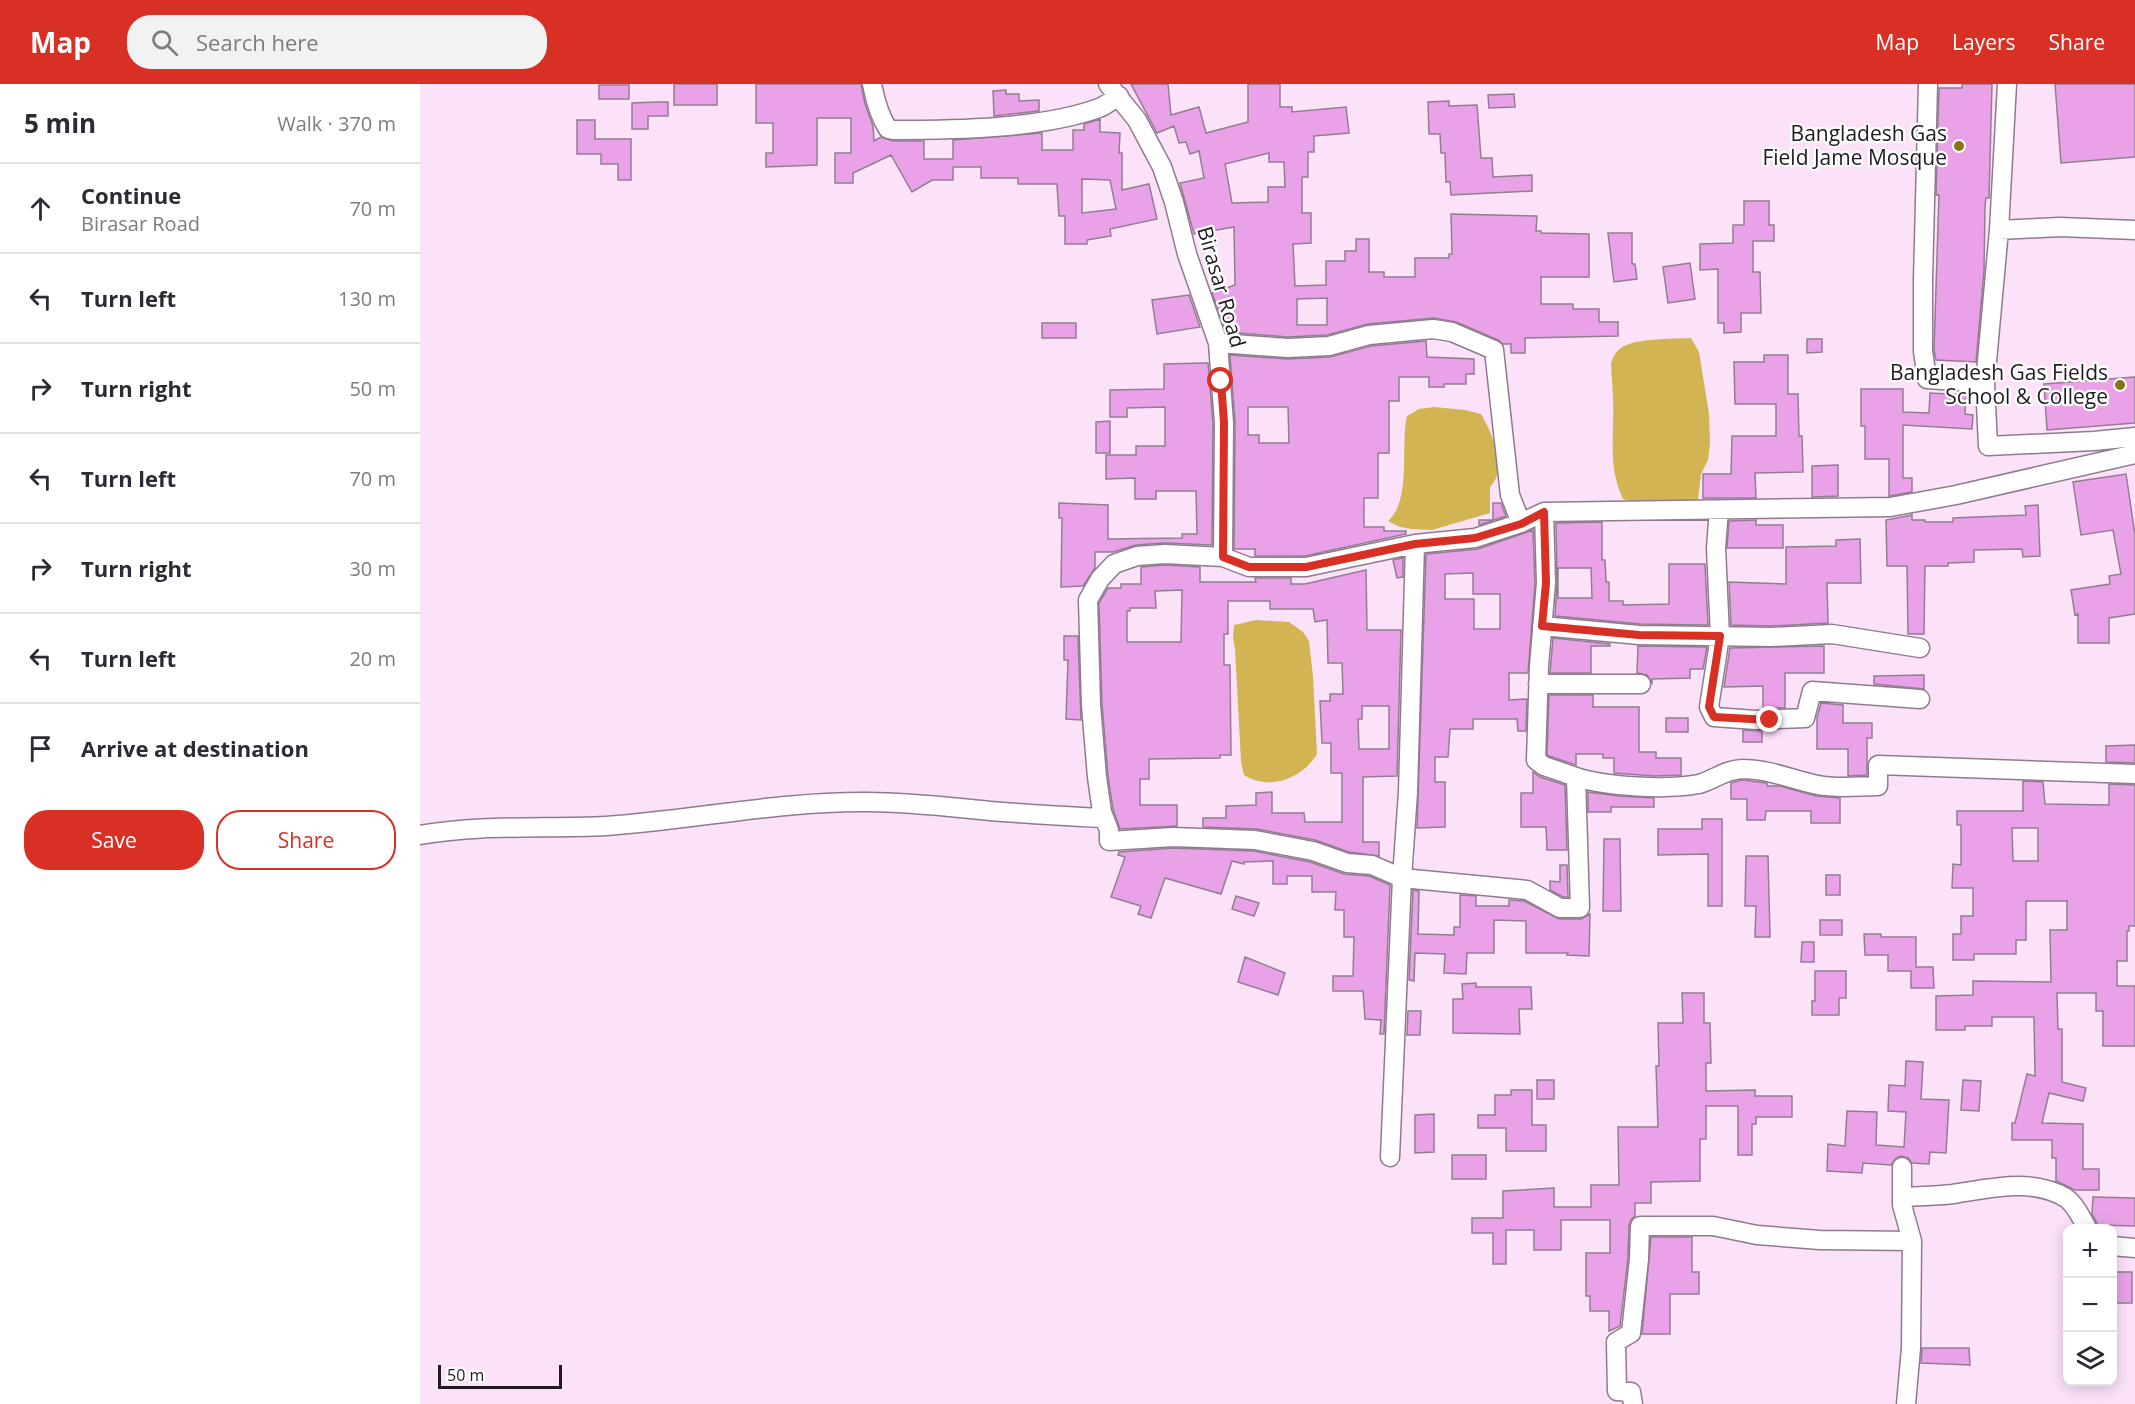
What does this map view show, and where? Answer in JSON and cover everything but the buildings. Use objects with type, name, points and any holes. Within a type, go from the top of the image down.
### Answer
[{"type":"street","points":[[872,84],[880,115],[888,129],[893,130],[991,127],[1047,121],[1101,107],[1113,90]]},
{"type":"street","points":[[1928,84],[1923,280],[1923,351],[1927,379],[1985,383]]},
{"type":"street","points":[[2007,84],[1999,230],[1985,383],[1988,446],[2135,437]]},
{"type":"street","name":"Birasar Road","points":[[1113,90],[1137,120],[1162,167],[1174,202],[1187,254],[1218,343],[1224,423],[1223,557]]},
{"type":"street","points":[[1999,230],[2060,227],[2135,230]]},
{"type":"street","points":[[1218,343],[1288,348],[1329,346],[1369,335],[1433,329],[1452,332],[1494,350],[1510,495],[1521,524]]},
{"type":"street","points":[[1576,777],[1580,908],[1560,908],[1527,890],[1402,878],[1372,865],[1347,862],[1313,851],[1256,840],[1173,837],[1109,841],[1109,830],[1103,818],[1097,777],[1091,705],[1088,600],[1100,579],[1114,564],[1137,556],[1165,554],[1223,557],[1249,567],[1306,567],[1415,544],[1475,538],[1521,524],[1544,512],[1890,507],[1956,495],[2135,454]]},
{"type":"street","points":[[1719,510],[1716,548],[1720,636],[1709,707],[1714,717],[1756,720],[1805,718],[1812,691],[1920,699]]},
{"type":"street","points":[[1544,512],[1546,583],[1538,684],[1536,760],[1544,766],[1595,783],[1669,786],[1697,784],[1720,774],[1742,770],[1784,775],[1819,786],[1878,786],[1878,765],[2135,774]]},
{"type":"street","points":[[1390,1157],[1408,792],[1415,544]]},
{"type":"street","points":[[1542,626],[1639,635],[1832,634],[1920,648]]},
{"type":"street","points":[[1538,684],[1641,684]]},
{"type":"street","points":[[420,835],[482,828],[628,824],[741,810],[866,802],[1103,818]]},
{"type":"street","points":[[1902,1167],[1902,1204],[1912,1241],[1911,1348],[1906,1404]]},
{"type":"street","points":[[1902,1197],[1950,1194],[1996,1187],[2028,1187],[2055,1193],[2068,1199],[2084,1224]]},
{"type":"street","points":[[1633,1404],[1631,1392],[1617,1391],[1616,1342],[1630,1333],[1639,1259],[1640,1226],[1713,1226],[1786,1238],[1912,1241]]},
{"type":"street","points":[[2117,1246],[2135,1248]]},
{"type":"shaded area","points":[[1691,338],[1699,352],[1709,414],[1708,460],[1701,474],[1698,499],[1693,503],[1634,502],[1623,499],[1616,479],[1613,460],[1611,364],[1613,357],[1621,348],[1635,342]]},
{"type":"shaded area","points":[[1434,407],[1481,414],[1493,441],[1498,462],[1498,471],[1490,487],[1490,513],[1432,530],[1400,527],[1388,521],[1395,512],[1403,486],[1407,416],[1419,409]]},
{"type":"shaded area","points":[[1256,620],[1289,622],[1303,632],[1309,641],[1313,676],[1317,754],[1311,763],[1294,776],[1274,782],[1254,780],[1244,775],[1241,762],[1234,625]]},
{"type":"place","name":"Bangladesh Gas Field Jame Mosque","points":[[1959,146]]},
{"type":"place","name":"Bangladesh Gas Fields School & College","points":[[2120,385]]},
{"type":"route","points":[[1221,381],[1224,423],[1223,557],[1249,567],[1306,567],[1415,544],[1475,538],[1521,524],[1544,512],[1546,583],[1542,626],[1639,635],[1720,636],[1710,692],[1709,707],[1714,717],[1770,720]]}]
